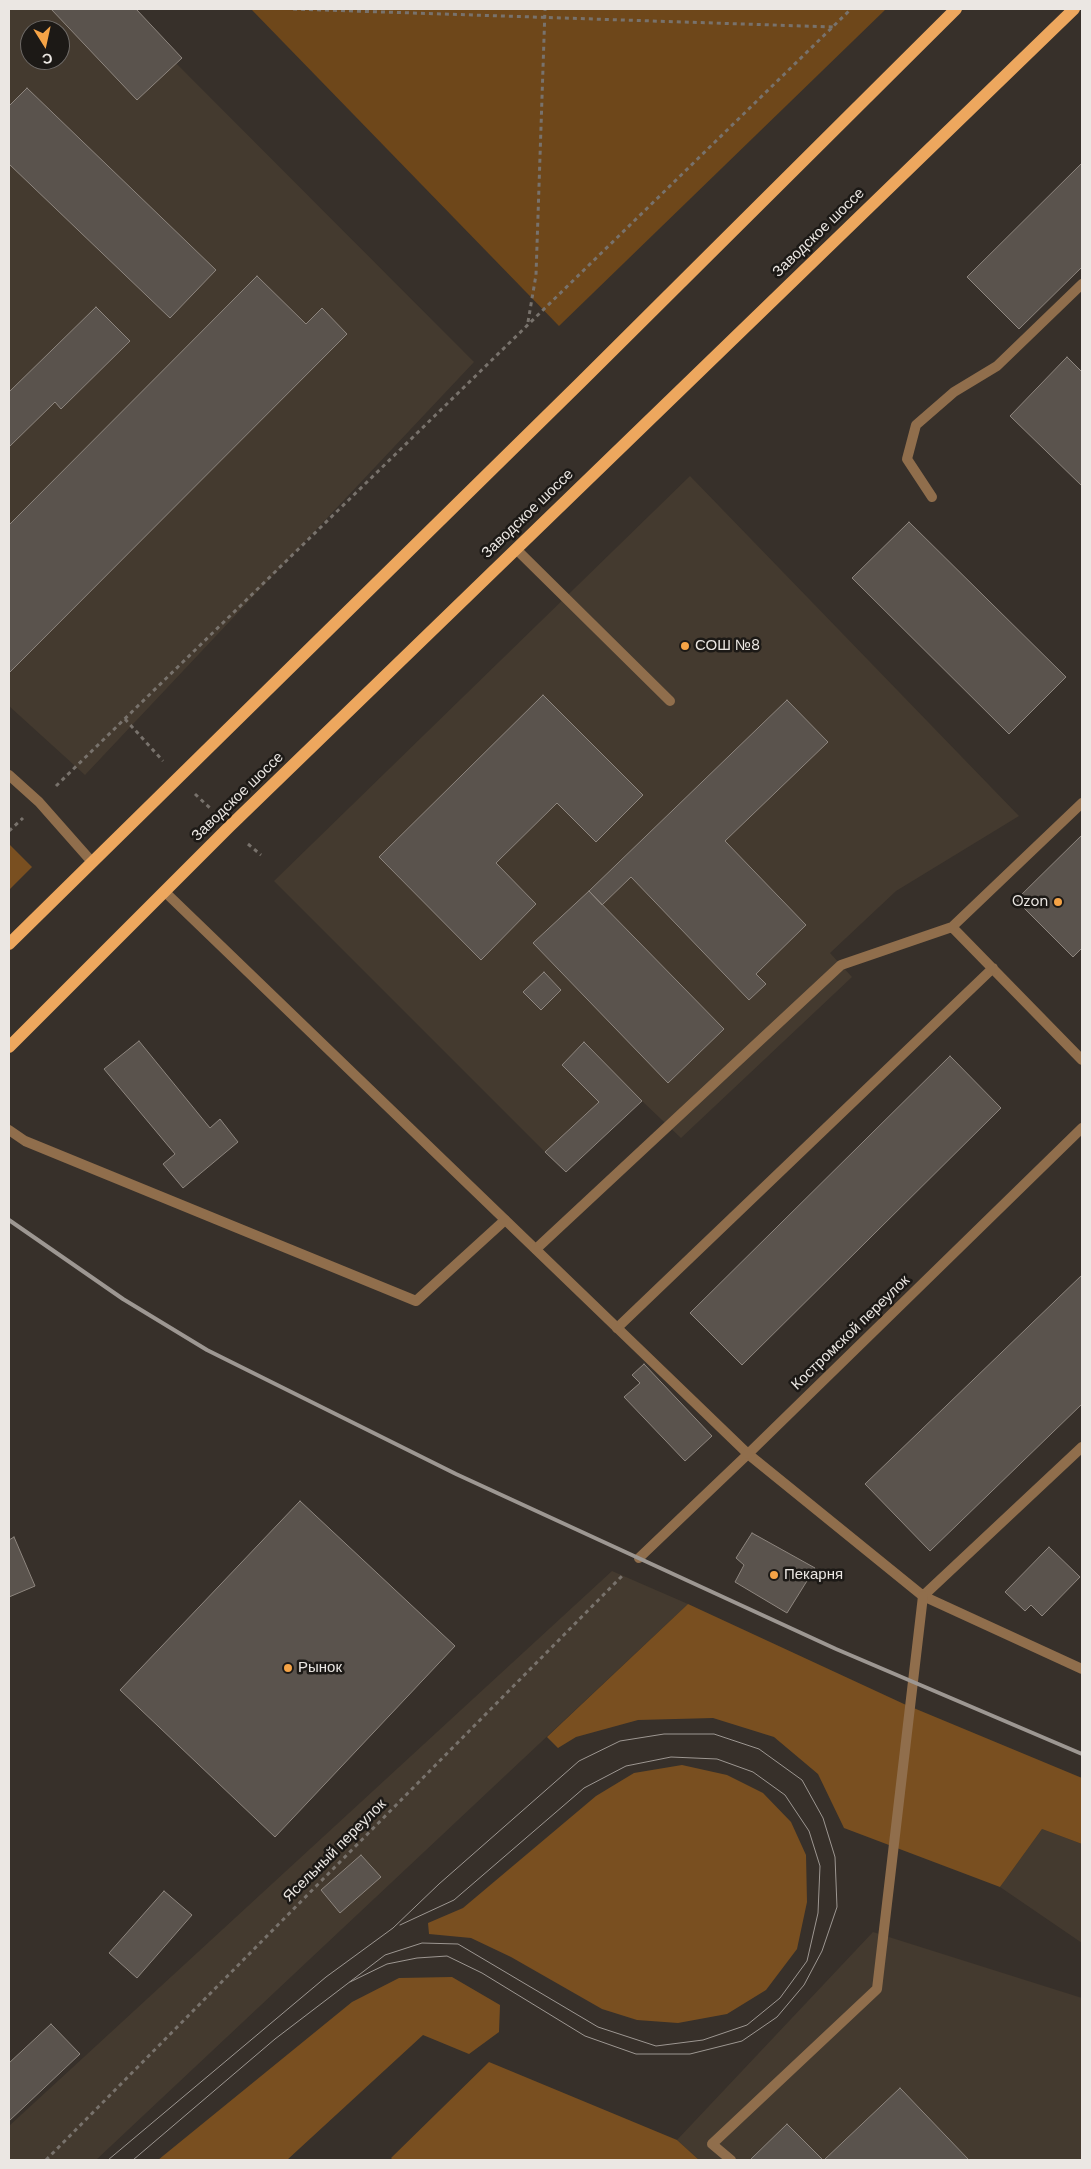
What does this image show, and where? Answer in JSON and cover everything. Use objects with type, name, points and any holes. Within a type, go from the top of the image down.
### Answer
[{"type":"main road","name":"Заводское шоссе","points":[[9,1047],[229,827],[1074,9]]},
{"type":"main road","points":[[9,944],[580,383],[950,11]]},
{"type":"street","points":[[932,497],[907,459],[916,425],[954,392],[997,366],[1082,284]]},
{"type":"street","points":[[516,549],[670,701]]},
{"type":"street","points":[[9,775],[39,802],[92,862]]},
{"type":"street","points":[[536,1249],[841,965],[952,927],[1082,803]]},
{"type":"street","points":[[165,892],[748,1454],[923,1596],[1082,1669]]},
{"type":"street","points":[[952,927],[1082,1060]]},
{"type":"street","points":[[617,1328],[993,968]]},
{"type":"street","name":"Костромской переулок","points":[[639,1558],[1082,1128]]},
{"type":"street","points":[[9,1130],[25,1141],[416,1302],[505,1220]]},
{"type":"street","points":[[731,2160],[712,2144],[877,1989],[923,1596],[1082,1447]]},
{"type":"path","points":[[293,9],[834,27]]},
{"type":"path","points":[[527,324],[536,275],[545,9]]},
{"type":"path","points":[[9,831],[852,9]]},
{"type":"path","name":"Ясельный переулок","points":[[46,2160],[639,1558]]},
{"type":"shaded area","points":[[9,9],[122,9],[474,362],[85,775],[9,706]]},
{"type":"shaded area","points":[[251,9],[886,9],[559,326]]},
{"type":"shaded area","name":"СОШ №8","points":[[690,476],[1019,816],[896,891],[830,953],[852,977],[681,1138],[642,1101],[599,1102],[545,1152],[274,881]]},
{"type":"shaded area","points":[[9,844],[32,867],[9,890]]},
{"type":"shaded area","points":[[612,1571],[688,1604],[96,2160],[9,2160],[9,2126]]},
{"type":"shaded area","points":[[688,1604],[904,1704],[1082,1778],[1082,1844],[1042,1829],[1000,1887],[844,1828],[818,1774],[774,1737],[713,1718],[638,1720],[576,1737],[558,1748],[547,1737]]},
{"type":"shaded area","points":[[682,1765],[727,1775],[763,1793],[791,1822],[806,1855],[807,1902],[797,1949],[766,1990],[727,2014],[678,2023],[637,2020],[602,2009],[511,1957],[471,1938],[429,1934],[428,1923],[463,1908],[596,1796],[634,1773]]},
{"type":"shaded area","points":[[1042,1829],[1082,1844],[1082,1943],[1000,1887]]},
{"type":"shaded area","points":[[873,1932],[1082,1998],[1082,2160],[699,2160],[677,2140]]},
{"type":"shaded area","points":[[452,1977],[500,2005],[499,2032],[469,2054],[423,2035],[287,2160],[158,2160],[352,2002],[399,1978]]},
{"type":"shaded area","points":[[489,2062],[677,2140],[699,2160],[393,2160],[391,2158]]},
{"type":"building","points":[[51,9],[136,9],[182,58],[137,100],[70,29],[70,20],[61,20]]},
{"type":"building","points":[[27,88],[216,270],[170,318],[9,164],[9,106]]},
{"type":"building","points":[[1082,163],[1082,267],[1019,329],[967,277]]},
{"type":"building","points":[[257,276],[306,324],[322,308],[347,334],[9,673],[9,525]]},
{"type":"building","points":[[96,307],[130,341],[61,409],[55,402],[9,447],[9,392]]},
{"type":"building","points":[[1067,357],[1082,372],[1082,486],[1010,416]]},
{"type":"building","points":[[909,522],[1066,677],[1009,734],[852,578]]},
{"type":"building","points":[[543,695],[643,795],[596,842],[557,803],[496,863],[536,904],[481,960],[379,857]]},
{"type":"building","points":[[787,700],[828,742],[725,841],[806,925],[756,974],[766,984],[749,1000],[631,877],[602,905],[589,891]]},
{"type":"building","points":[[1082,835],[1082,948],[1073,957],[1016,900]]},
{"type":"building","points":[[589,891],[724,1029],[668,1083],[533,943]]},
{"type":"building","points":[[544,972],[561,990],[541,1010],[523,992]]},
{"type":"building","points":[[139,1041],[210,1128],[220,1119],[238,1142],[183,1188],[163,1164],[175,1154],[104,1069]]},
{"type":"building","points":[[584,1042],[642,1101],[566,1172],[545,1152],[599,1102],[562,1065]]},
{"type":"building","points":[[950,1056],[1001,1108],[742,1365],[690,1313]]},
{"type":"building","points":[[1082,1275],[1082,1404],[930,1551],[865,1484]]},
{"type":"building","points":[[644,1364],[712,1436],[685,1461],[624,1397],[640,1383],[632,1375]]},
{"type":"building","name":"Рынок","points":[[300,1501],[455,1646],[275,1837],[120,1690]]},
{"type":"building","name":"Пекарня","points":[[752,1533],[815,1568],[787,1613],[735,1582],[744,1565],[736,1558]]},
{"type":"building","points":[[14,1537],[35,1586],[9,1597],[9,1540]]},
{"type":"building","points":[[1049,1547],[1080,1577],[1042,1616],[1031,1605],[1025,1611],[1005,1592]]},
{"type":"building","points":[[361,1855],[381,1877],[340,1913],[321,1890]]},
{"type":"building","points":[[164,1891],[192,1915],[137,1978],[109,1953]]},
{"type":"building","points":[[51,2024],[80,2054],[9,2121],[9,2063]]},
{"type":"building","points":[[900,2088],[969,2160],[824,2160]]},
{"type":"building","points":[[787,2124],[823,2160],[751,2159]]},
{"type":"tram line","points":[[108,2160],[326,1977],[393,1928],[439,1884],[579,1761],[620,1741],[664,1734],[714,1734],[759,1749],[802,1780],[823,1818],[835,1857],[837,1907],[822,1951],[804,1985],[777,2017],[742,2041],[690,2054],[636,2054],[585,2036],[482,1973],[447,1956],[417,1958],[387,1964],[350,1982]]},
{"type":"tram line","points":[[133,2160],[275,2039],[385,1955],[422,1943],[458,1944],[598,2027],[656,2046],[703,2040],[747,2025],[780,1998],[807,1961],[818,1913],[820,1866],[809,1831],[785,1795],[753,1772],[717,1759],[671,1757],[626,1766],[584,1788],[454,1900],[400,1925]]},
{"type":"railway","points":[[9,1220],[123,1299],[207,1350],[456,1474],[836,1649],[1082,1754]]},
{"type":"place","name":"СОШ №8","points":[[685,646]]},
{"type":"place","name":"Ozon","points":[[1058,902]]},
{"type":"place","name":"Пекарня","points":[[774,1575]]},
{"type":"place","name":"Рынок","points":[[288,1668]]}]
